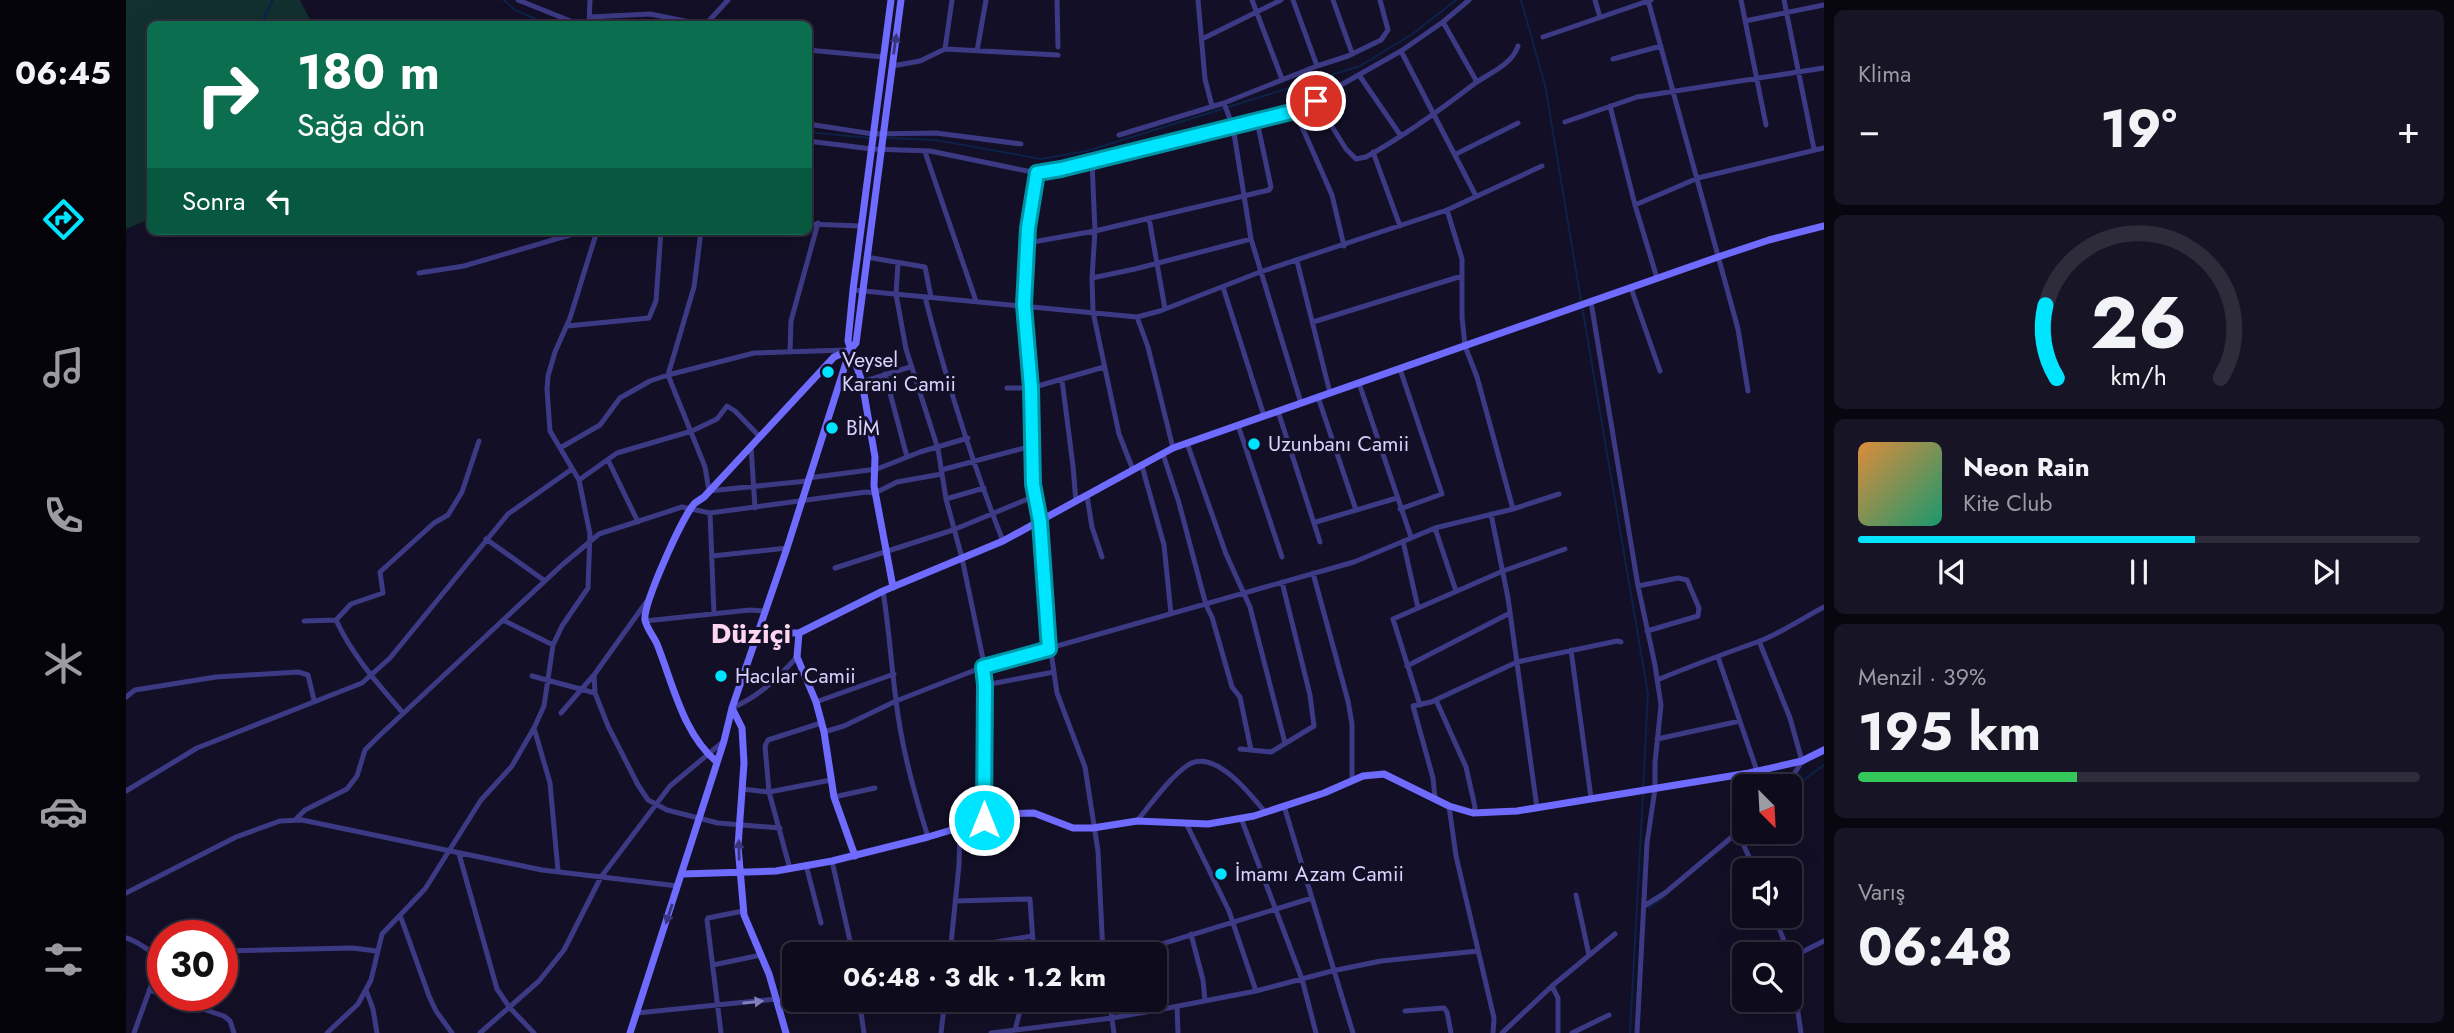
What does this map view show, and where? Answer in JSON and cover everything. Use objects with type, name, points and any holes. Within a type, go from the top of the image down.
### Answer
[{"type":"street","points":[[517,0],[570,21]]},
{"type":"street","points":[[590,0],[589,21],[650,13],[686,21]]},
{"type":"street","points":[[709,21],[728,0]]},
{"type":"street","points":[[857,290],[866,257],[883,57],[891,0]]},
{"type":"street","points":[[630,1033],[724,741],[732,708],[787,548],[850,350],[856,343],[862,226],[892,66],[901,0]]},
{"type":"street","points":[[945,48],[952,0]]},
{"type":"street","points":[[977,51],[986,0]]},
{"type":"street","points":[[1058,0],[1058,47]]},
{"type":"street","points":[[1198,0],[1205,79],[1212,106]]},
{"type":"street","points":[[1252,0],[1282,79]]},
{"type":"street","points":[[1202,39],[1281,0]]},
{"type":"street","points":[[1293,0],[1317,66]]},
{"type":"street","points":[[1333,0],[1352,53]]},
{"type":"street","points":[[1119,135],[1212,106],[1225,106],[1282,79],[1332,63],[1381,40],[1388,30],[1380,0]]},
{"type":"street","points":[[812,125],[925,152],[1037,173],[1092,162],[1295,111],[1401,51],[1469,0]]},
{"type":"street","points":[[1595,0],[1600,18]]},
{"type":"street","points":[[1543,37],[1649,0],[1738,329],[1748,391]]},
{"type":"street","points":[[1741,0],[1766,125]]},
{"type":"street","points":[[1784,0],[1814,149]]},
{"type":"street","points":[[1745,21],[1824,5]]},
{"type":"street","points":[[1443,22],[1477,82]]},
{"type":"street","points":[[1316,101],[1346,149],[1356,159],[1434,116],[1477,82],[1504,65],[1518,46]]},
{"type":"street","points":[[1613,59],[1661,46]]},
{"type":"street","points":[[892,66],[920,61],[945,48],[1058,55]]},
{"type":"street","points":[[812,50],[883,57]]},
{"type":"street","points":[[1401,51],[1476,196]]},
{"type":"street","points":[[1565,122],[1637,97],[1824,68]]},
{"type":"street","points":[[1359,75],[1401,136]]},
{"type":"street","points":[[1225,106],[1233,127],[1259,272],[1301,403]]},
{"type":"street","points":[[1610,106],[1657,278]]},
{"type":"street","points":[[1295,111],[1332,195],[1344,246]]},
{"type":"street","points":[[1027,243],[1269,190],[1271,187],[1257,121]]},
{"type":"street","points":[[1456,154],[1518,123]]},
{"type":"street","points":[[812,141],[877,140],[936,133],[1021,144]]},
{"type":"street","points":[[1635,205],[1698,178],[1824,148]]},
{"type":"street","points":[[925,152],[976,301]]},
{"type":"street","points":[[1373,152],[1400,226]]},
{"type":"street","points":[[1092,162],[1095,230],[1093,312],[1119,434],[1133,470]]},
{"type":"street","points":[[857,290],[1137,317],[1165,309],[1259,272],[1447,210],[1542,166]]},
{"type":"street","points":[[1037,173],[1027,243],[1024,305],[1031,388],[1033,484],[1040,521],[1049,649],[1056,693],[1085,767],[1098,851],[1102,942]]},
{"type":"street","points":[[1447,210],[1462,259],[1465,346],[1477,377],[1513,509]]},
{"type":"street","points":[[1149,218],[1165,309]]},
{"type":"street","points":[[812,223],[862,226]]},
{"type":"street","points":[[790,352],[791,321],[818,223]]},
{"type":"street","points":[[758,633],[799,633],[883,591],[1003,541],[1173,448],[1718,257],[1824,226]]},
{"type":"street","points":[[419,273],[464,266],[570,235]]},
{"type":"street","points":[[327,1033],[358,1003],[366,990],[382,934],[425,889],[481,800],[512,766],[544,706],[553,645],[562,626],[588,588],[590,540],[579,480],[550,431],[547,389],[555,352],[567,326],[596,235]]},
{"type":"street","points":[[567,326],[649,318],[656,301],[661,235]]},
{"type":"street","points":[[700,235],[694,287],[668,375],[705,467],[709,491]]},
{"type":"street","points":[[1092,278],[1251,239]]},
{"type":"street","points":[[866,257],[925,267],[936,340],[1003,541]]},
{"type":"street","points":[[1297,261],[1330,393]]},
{"type":"street","points":[[898,263],[897,294],[910,367],[938,449],[946,499],[962,558],[983,667],[984,820]]},
{"type":"street","points":[[1313,322],[1462,276]]},
{"type":"street","points":[[1223,287],[1264,416]]},
{"type":"street","points":[[1631,288],[1660,371]]},
{"type":"street","points":[[1590,302],[1661,705],[1647,844],[1637,1033]]},
{"type":"street","points":[[1137,317],[1148,347],[1173,448]]},
{"type":"street","points":[[560,448],[600,425],[620,397],[650,381],[754,353],[850,350]]},
{"type":"street","points":[[850,350],[862,382],[877,468],[875,493],[893,587]]},
{"type":"street","points":[[561,713],[583,690],[647,601],[694,504],[834,357],[850,350]]},
{"type":"street","points":[[862,382],[910,367]]},
{"type":"street","points":[[1007,388],[1031,388],[1104,367]]},
{"type":"street","points":[[1400,369],[1442,494],[1400,509]]},
{"type":"street","points":[[885,374],[907,457]]},
{"type":"street","points":[[1062,380],[1076,502]]},
{"type":"street","points":[[1359,383],[1396,498],[1412,537]]},
{"type":"street","points":[[1318,397],[1356,510]]},
{"type":"street","points":[[579,480],[617,453],[692,431],[718,419],[726,406],[735,411],[760,437]]},
{"type":"street","points":[[1278,411],[1316,522],[1320,542]]},
{"type":"street","points":[[1238,425],[1282,557]]},
{"type":"street","points":[[709,491],[877,468],[968,438]]},
{"type":"street","points":[[304,621],[337,620],[351,604],[383,593],[380,572],[433,523],[448,515],[461,492],[479,441]]},
{"type":"street","points":[[1187,443],[1226,554],[1246,594],[1285,743]]},
{"type":"street","points":[[751,446],[755,508]]},
{"type":"street","points":[[295,820],[304,810],[347,789],[356,776],[365,750],[599,534],[682,507],[710,513],[875,493],[897,482],[1032,446]]},
{"type":"street","points":[[1163,454],[1206,605],[1232,687],[1240,697],[1251,750]]},
{"type":"street","points":[[608,460],[638,522]]},
{"type":"street","points":[[1142,466],[1164,545],[1171,614]]},
{"type":"street","points":[[126,791],[197,748],[362,683],[390,658],[485,539],[515,508],[572,469]]},
{"type":"street","points":[[946,499],[984,488]]},
{"type":"street","points":[[824,732],[983,667],[1354,562],[1434,528],[1513,509],[1559,494]]},
{"type":"street","points":[[835,568],[953,530],[1035,496]]},
{"type":"street","points":[[1087,496],[1102,556]]},
{"type":"street","points":[[1316,522],[1396,498]]},
{"type":"street","points":[[710,513],[714,614]]},
{"type":"street","points":[[1491,514],[1510,613],[1536,808]]},
{"type":"street","points":[[1434,528],[1456,592]]},
{"type":"street","points":[[485,539],[545,581]]},
{"type":"street","points":[[1403,541],[1418,608]]},
{"type":"street","points":[[712,556],[787,548]]},
{"type":"street","points":[[1420,705],[1393,619],[1503,570],[1565,549]]},
{"type":"street","points":[[1313,573],[1348,701],[1352,724],[1352,781]]},
{"type":"street","points":[[1638,586],[1678,578],[1687,580],[1699,608],[1698,616],[1647,631]]},
{"type":"street","points":[[1240,749],[1271,752],[1314,726],[1310,695],[1282,582]]},
{"type":"street","points":[[883,591],[891,640],[896,701],[913,790],[928,837]]},
{"type":"street","points":[[647,601],[645,621],[657,644],[666,674],[698,744],[717,762]]},
{"type":"street","points":[[1657,680],[1759,641],[1800,622],[1824,607]]},
{"type":"street","points":[[645,621],[765,611]]},
{"type":"street","points":[[1407,666],[1510,613]]},
{"type":"street","points":[[337,620],[343,635],[370,676],[403,713]]},
{"type":"street","points":[[503,620],[553,645]]},
{"type":"street","points":[[799,633],[797,657],[816,702],[824,732],[834,797],[855,856]]},
{"type":"street","points":[[1759,641],[1790,718],[1802,761],[1794,774]]},
{"type":"street","points":[[1435,798],[1433,778],[1413,706],[1436,700],[1517,662],[1621,642]]},
{"type":"street","points":[[1571,650],[1591,799]]},
{"type":"street","points":[[732,708],[747,702],[776,680],[797,657]]},
{"type":"street","points":[[1718,657],[1757,771]]},
{"type":"street","points":[[126,697],[135,690],[216,677],[298,672],[308,675],[314,700]]},
{"type":"street","points":[[985,685],[1054,672]]},
{"type":"street","points":[[816,702],[894,674]]},
{"type":"street","points":[[594,675],[595,693],[608,726],[638,785],[655,805],[698,818],[740,826],[780,828]]},
{"type":"street","points":[[532,676],[595,693]]},
{"type":"street","points":[[1436,700],[1466,767],[1474,813]]},
{"type":"street","points":[[732,708],[741,728],[744,763],[740,826],[743,911],[761,955],[786,1033]]},
{"type":"street","points":[[1657,739],[1740,721]]},
{"type":"street","points":[[790,869],[769,792],[765,746],[768,740],[821,723]]},
{"type":"street","points":[[534,728],[550,783],[558,871]]},
{"type":"street","points":[[480,1033],[539,981],[564,950],[601,877],[670,786],[724,741]]},
{"type":"street","points":[[682,874],[790,869],[855,856],[1004,814],[1034,813],[1073,828],[1093,828],[1138,821],[1208,824],[1265,812],[1363,776],[1384,774],[1449,806],[1474,813],[1517,811],[1757,771],[1802,761],[1824,750]]},
{"type":"street","points":[[1138,821],[1155,798],[1188,764],[1197,761],[1205,761],[1241,783],[1265,812]]},
{"type":"street","points":[[742,789],[769,792],[831,780]]},
{"type":"street","points":[[834,797],[875,788]]},
{"type":"street","points":[[1284,806],[1353,1033]]},
{"type":"street","points":[[1449,806],[1456,856],[1494,1018],[1493,1033]]},
{"type":"street","points":[[1241,818],[1303,979],[1316,1033]]},
{"type":"street","points":[[126,893],[236,837],[280,821],[295,820],[459,854],[678,887]]},
{"type":"street","points":[[1186,823],[1233,921],[1256,991]]},
{"type":"street","points":[[951,942],[960,827]]},
{"type":"street","points":[[1644,906],[1665,893],[1732,838]]},
{"type":"street","points":[[459,854],[497,989],[510,1008],[534,1033]]},
{"type":"street","points":[[832,861],[850,942]]},
{"type":"street","points":[[806,866],[821,923]]},
{"type":"street","points":[[1576,895],[1589,955]]},
{"type":"street","points":[[1166,942],[1312,898]]},
{"type":"street","points":[[955,901],[1030,899],[1032,942]]},
{"type":"street","points":[[721,1033],[708,918],[743,911]]},
{"type":"street","points":[[400,915],[429,996],[452,1033]]},
{"type":"street","points":[[1191,934],[1205,1001]]},
{"type":"street","points":[[1502,1033],[1552,986],[1615,934]]},
{"type":"street","points":[[1001,942],[1032,936]]},
{"type":"street","points":[[126,938],[138,941],[147,949]]},
{"type":"street","points":[[1802,951],[1824,941]]},
{"type":"street","points":[[238,951],[352,947],[377,951]]},
{"type":"street","points":[[1167,1008],[1256,991],[1381,961],[1478,951]]},
{"type":"street","points":[[713,965],[761,955]]},
{"type":"street","points":[[1552,986],[1558,998],[1558,1033]]},
{"type":"street","points":[[366,990],[377,1033]]},
{"type":"street","points":[[134,1033],[147,996]]},
{"type":"street","points":[[637,1013],[776,999]]},
{"type":"street","points":[[1177,1006],[1178,1033]]},
{"type":"street","points":[[1405,1011],[1438,1006],[1444,1008],[1451,1033]]},
{"type":"street","points":[[210,1011],[230,1021],[234,1033]]},
{"type":"street","points":[[861,1012],[864,1033]]},
{"type":"street","points":[[941,1033],[943,1012]]},
{"type":"street","points":[[1015,1031],[1020,1012]]},
{"type":"street","points":[[1111,1012],[1114,1033]]},
{"type":"street","points":[[991,1033],[1146,1012]]},
{"type":"street","points":[[1798,1012],[1801,1033]]},
{"type":"street","points":[[1572,1033],[1609,1015]]},
{"type":"green space","points":[[126,0],[300,0],[310,21],[147,21],[147,220],[126,229]]},
{"type":"waterway","points":[[264,18],[273,0]]},
{"type":"waterway","points":[[504,0],[515,10],[541,21]]},
{"type":"waterway","points":[[886,138],[936,140],[1041,159],[1087,151],[1360,66],[1414,33],[1456,0]]},
{"type":"waterway","points":[[1521,0],[1545,85],[1581,301]]},
{"type":"waterway","points":[[812,132],[870,138]]},
{"type":"waterway","points":[[1582,306],[1648,694],[1643,788]]},
{"type":"waterway","points":[[1802,781],[1824,765]]},
{"type":"waterway","points":[[1630,1033],[1643,794]]},
{"type":"waterway","points":[[1649,908],[1664,897]]},
{"type":"place","name":"Veysel Karani Camii","points":[[828,372]]},
{"type":"place","name":"BİM","points":[[832,428]]},
{"type":"place","name":"Uzunbanı Camii","points":[[1254,444]]},
{"type":"place","name":"Hacılar Camii","points":[[721,676]]},
{"type":"place","name":"İmamı Azam Camii","points":[[1221,874]]},
{"type":"district","name":"Düziçi","points":[[751,633]]},
{"type":"route","points":[[984,820],[983,667],[1049,649],[1040,521],[1033,484],[1031,388],[1024,305],[1028,228],[1037,173],[1295,111],[1316,101]]}]
